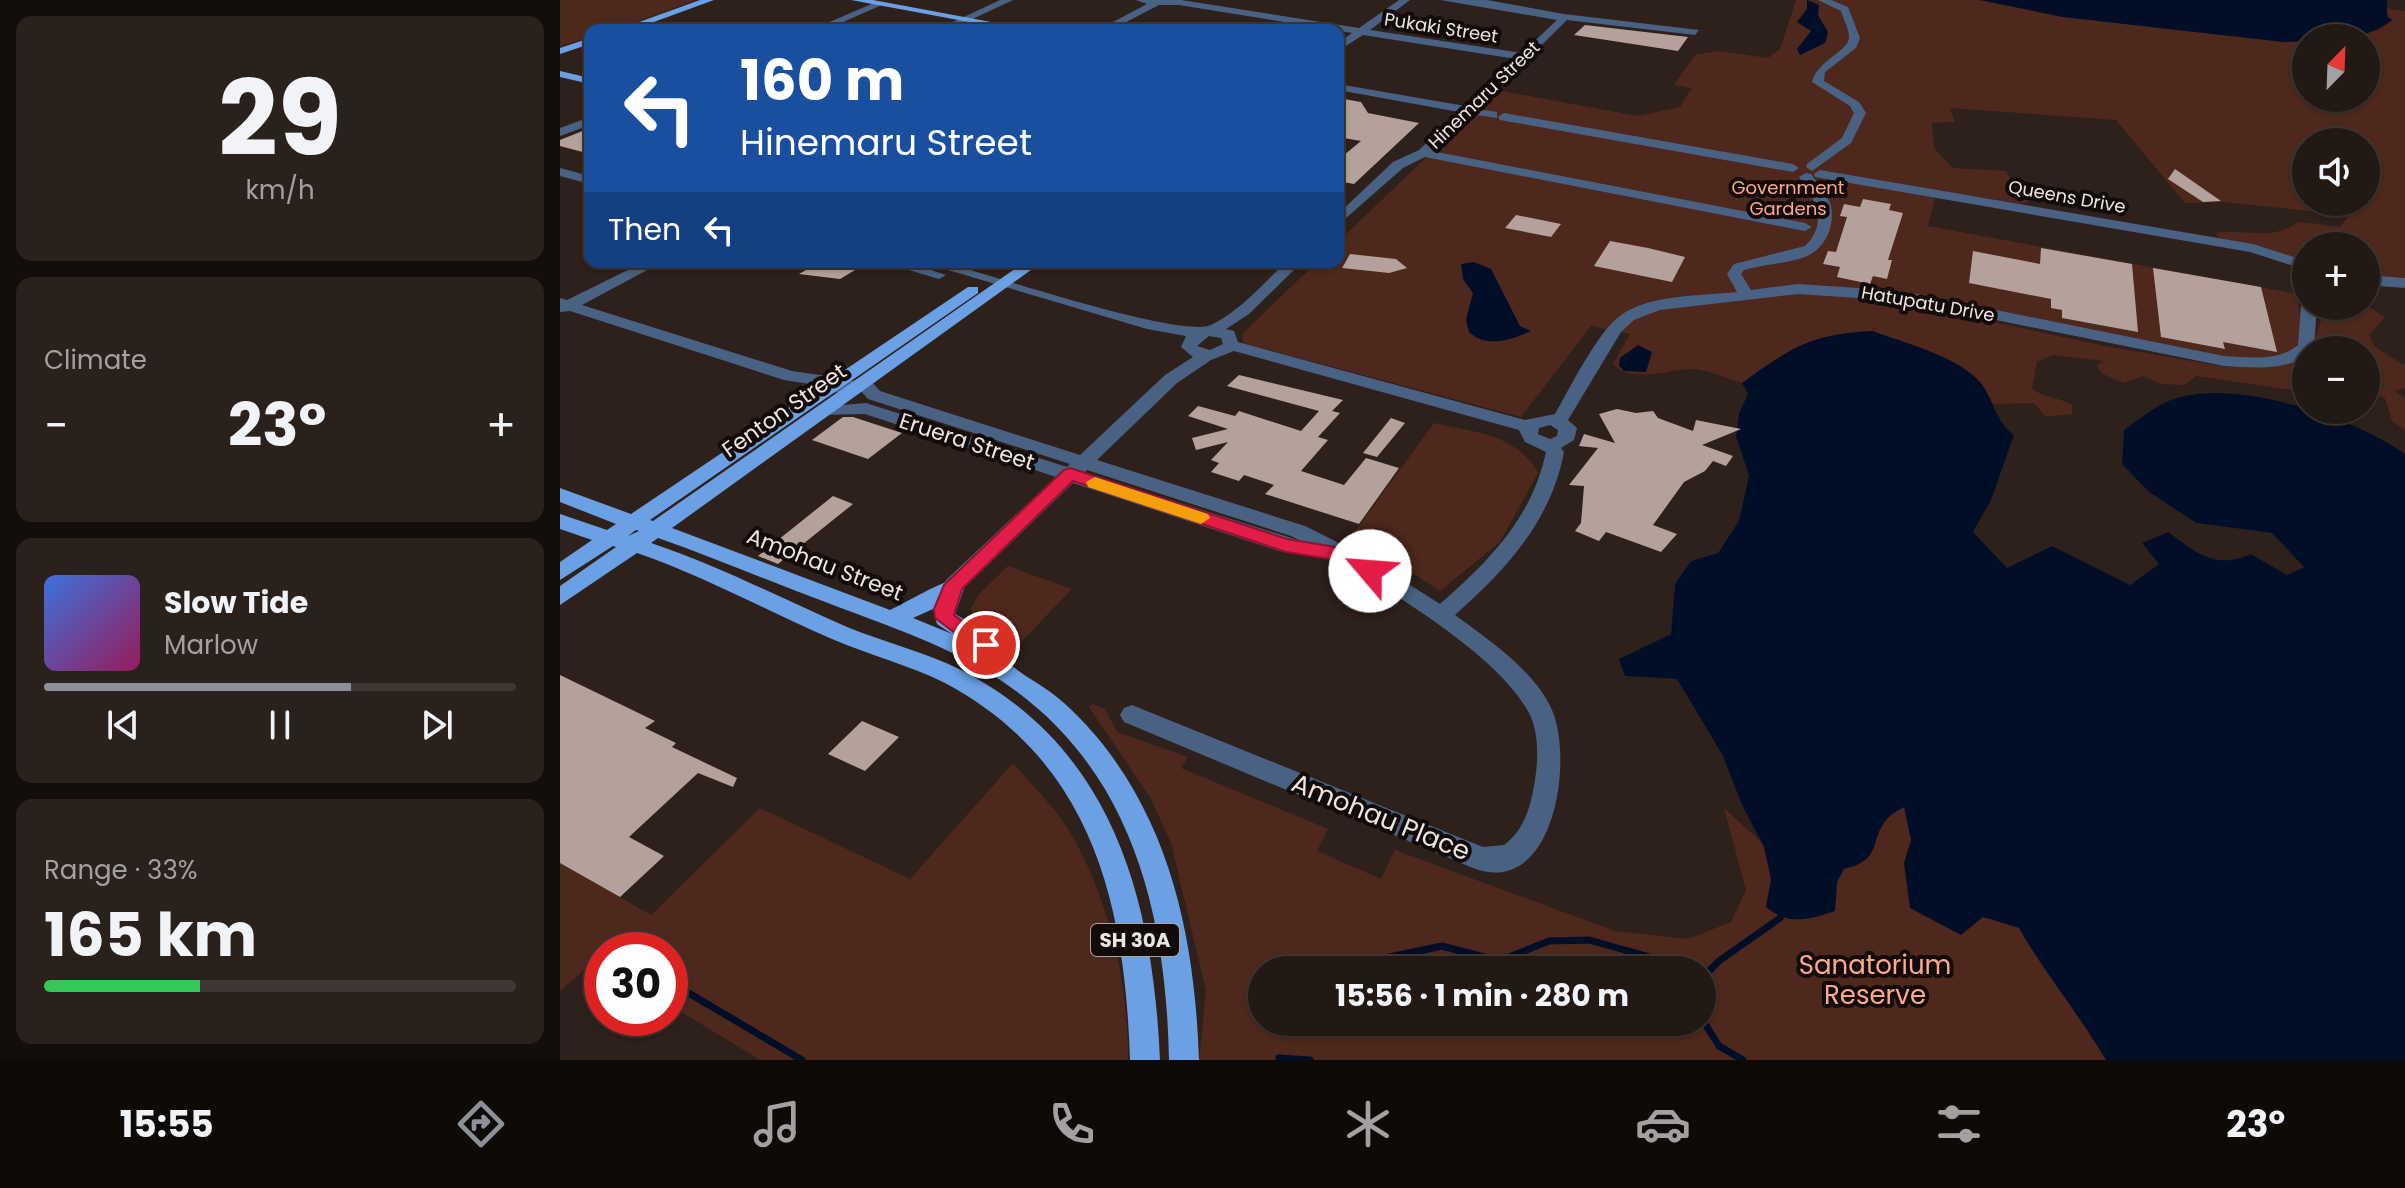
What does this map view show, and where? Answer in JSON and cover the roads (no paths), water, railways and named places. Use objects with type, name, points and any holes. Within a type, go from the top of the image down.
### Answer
[{"type":"main road","points":[[666,21],[709,0]]},
{"type":"main road","points":[[840,0],[976,24]]},
{"type":"main road","points":[[856,0],[876,6]]},
{"type":"main road","points":[[962,21],[984,24]]},
{"type":"main road","points":[[560,51],[584,43]]},
{"type":"main road","points":[[560,74],[584,80]]},
{"type":"main road","name":"Fenton Street","points":[[863,383],[993,284],[1007,268]]},
{"type":"main road","name":"Fenton Street","points":[[560,597],[632,534],[825,397],[993,284],[1024,268]]},
{"type":"main road","name":"Amohau Street","points":[[560,495],[632,534],[954,677],[1002,706],[1038,738],[1076,785],[1100,825],[1118,867],[1139,960],[1145,1014],[1145,1060]]},
{"type":"main road","name":"Amohau Street","points":[[560,521],[632,534],[890,619],[1001,669],[1033,691],[1089,743],[1125,795],[1146,836],[1169,909],[1179,966],[1184,1060]]},
{"type":"main road","name":"Fenton Street","points":[[560,572],[632,534]]},
{"type":"main road","points":[[890,619],[931,601],[954,585]]},
{"type":"main road","points":[[954,585],[944,609],[945,618],[986,645],[1001,669]]},
{"type":"street","points":[[962,21],[1008,0]]},
{"type":"street","name":"Pukaki Street","points":[[1141,0],[1295,24]]},
{"type":"street","points":[[1348,33],[1405,0]]},
{"type":"street","points":[[1445,0],[1696,31]]},
{"type":"street","points":[[1471,0],[1552,15]]},
{"type":"street","points":[[1747,296],[1734,274],[1739,267],[1796,257],[1813,248],[1819,239],[1824,204],[1808,172],[1847,140],[1860,113],[1855,104],[1818,82],[1820,71],[1852,46],[1855,38],[1845,9],[1823,0]]},
{"type":"street","points":[[1115,24],[1161,1]]},
{"type":"street","name":"Pukaki Street","points":[[1161,1],[1291,24]]},
{"type":"street","points":[[1348,33],[1392,2]]},
{"type":"street","points":[[831,24],[876,6]]},
{"type":"street","name":"Hinemaru Street","points":[[1398,165],[1404,152],[1562,21],[1552,15]]},
{"type":"street","points":[[644,24],[666,21],[675,24]]},
{"type":"street","name":"Pukaki Street","points":[[1348,33],[1516,58]]},
{"type":"street","name":"Queens Drive","points":[[1344,88],[2253,248],[2292,261]]},
{"type":"street","name":"Hinemaru Street","points":[[1344,215],[1398,165],[1423,153],[1460,108]]},
{"type":"street","points":[[560,132],[584,123]]},
{"type":"street","points":[[1423,153],[1805,227]]},
{"type":"street","points":[[560,165],[584,171]]},
{"type":"street","points":[[560,172],[584,178]]},
{"type":"street","points":[[563,306],[642,268]]},
{"type":"street","points":[[917,268],[993,284]]},
{"type":"street","points":[[946,268],[1030,297],[1046,297],[1153,326],[1344,383],[1365,384],[1529,427],[1541,419],[1559,421]]},
{"type":"street","points":[[954,585],[1289,268]]},
{"type":"street","points":[[2380,281],[2405,283]]},
{"type":"street","name":"Hatupatu Drive","points":[[1550,445],[1568,436],[1568,428],[1559,421],[1623,320],[1657,306],[1817,289],[1891,295],[2129,345],[2257,363],[2288,358],[2306,347],[2308,320]]},
{"type":"street","name":"Eruera Street","points":[[563,306],[790,376],[825,397],[1076,468]]},
{"type":"street","name":"Eruera Street","points":[[790,376],[825,397]]},
{"type":"street","name":"Eruera Street","points":[[825,397],[863,383],[874,395],[1286,546],[1340,553],[1394,585],[1439,617],[1503,665],[1530,693]]},
{"type":"street","points":[[1439,617],[1516,539],[1549,481],[1555,452],[1550,445],[1531,438],[1529,427]]},
{"type":"street","name":"Amohau Place","points":[[1132,715],[1492,861],[1510,857],[1524,846],[1541,811],[1547,738],[1541,711],[1530,693]]},
{"type":"water","points":[[1807,0],[1819,5],[1818,15],[1828,32],[1825,43],[1800,55],[1797,49],[1811,31],[1797,22],[1807,9]]},
{"type":"water","points":[[1980,0],[2387,0],[2387,17],[2392,20],[2380,28],[2380,24],[2292,24],[2292,42],[2284,42],[2063,17]]},
{"type":"water","points":[[1474,262],[1491,269],[1520,326],[1531,331],[1492,341],[1469,332],[1466,320],[1473,293],[1463,279],[1461,264]]},
{"type":"water","points":[[1872,331],[1927,350],[1966,370],[1987,392],[2002,423],[2014,435],[1991,500],[1973,532],[2007,568],[2052,546],[2130,585],[2159,564],[2142,543],[2168,532],[2198,552],[2217,560],[2238,559],[2251,554],[2287,575],[2304,567],[2272,533],[2196,523],[2149,492],[2122,464],[2124,430],[2177,398],[2202,393],[2231,394],[2292,404],[2292,424],[2350,424],[2405,454],[2405,1060],[2106,1060],[2019,928],[1983,917],[1961,935],[1910,908],[1904,863],[1911,840],[1904,807],[1882,826],[1870,855],[1857,865],[1844,869],[1837,882],[1835,911],[1799,920],[1783,917],[1766,907],[1771,879],[1764,847],[1742,805],[1723,756],[1677,679],[1625,676],[1619,659],[1671,634],[1675,584],[1691,561],[1718,553],[1739,521],[1749,475],[1736,437],[1739,413],[1748,394],[1742,383],[1802,345]]},
{"type":"water","points":[[1638,345],[1652,352],[1646,372],[1624,371],[1619,366],[1620,358]]},
{"type":"waterway","points":[[1716,964],[1780,918]]},
{"type":"waterway","points":[[1512,956],[1549,941],[1589,940],[1646,956]]},
{"type":"waterway","points":[[1394,956],[1442,946],[1480,956]]},
{"type":"waterway","points":[[688,993],[802,1060]]},
{"type":"waterway","points":[[1713,1036],[1719,1046],[1743,1060]]},
{"type":"waterway","points":[[1279,1058],[1310,1060]]},
{"type":"park label","name":"Government Gardens","points":[[1788,198]]},
{"type":"park label","name":"Sanatorium Reserve","points":[[1875,980]]}]
